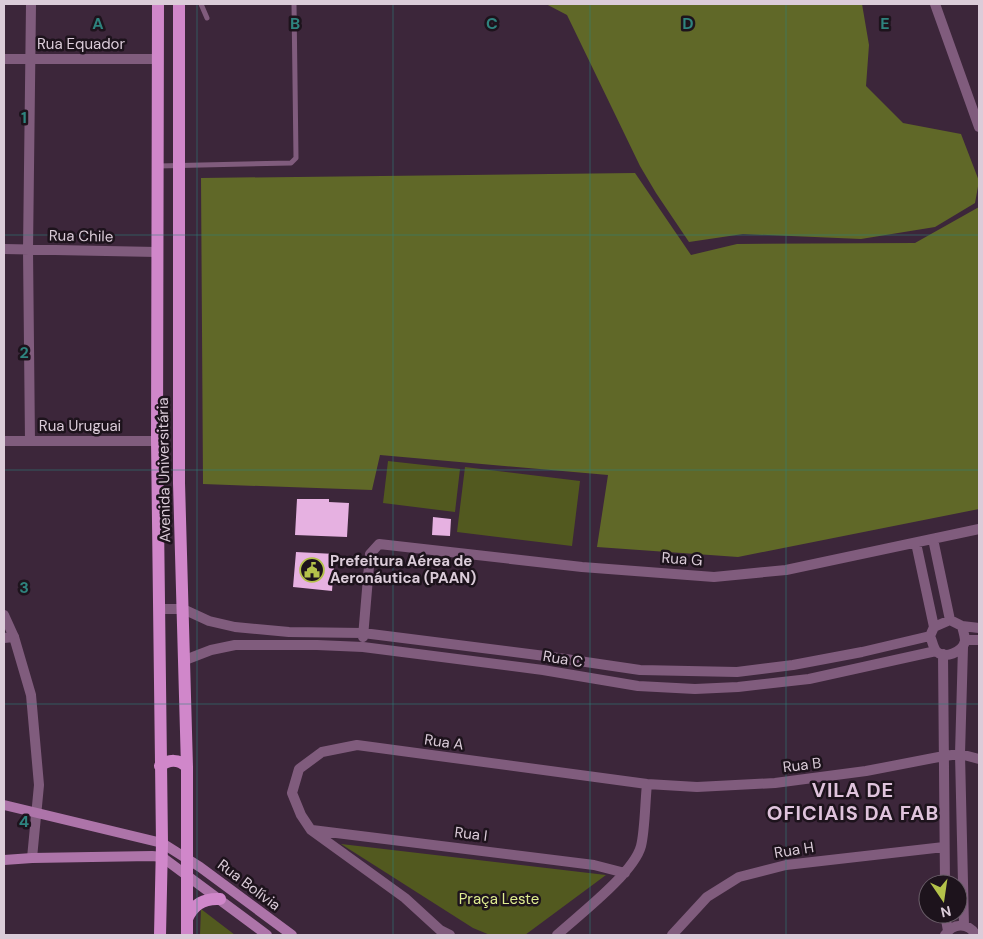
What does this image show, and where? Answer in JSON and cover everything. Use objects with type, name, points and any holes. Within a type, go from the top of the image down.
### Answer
[{"type":"main road","name":"Avenida Universitária","points":[[158,4],[157,442],[162,843],[160,935]]},
{"type":"main road","name":"Avenida Universitária","points":[[179,4],[179,483],[187,767],[187,935]]},
{"type":"main road","points":[[159,570],[181,569]]},
{"type":"main road","points":[[160,766],[164,763],[175,761],[187,767]]},
{"type":"main road","name":"Rua Bolívia","points":[[4,805],[162,843],[187,858],[292,935]]},
{"type":"main road","points":[[4,860],[162,857]]},
{"type":"main road","name":"Rua Bolívia","points":[[162,857],[267,935]]},
{"type":"main road","points":[[187,919],[193,909],[201,902],[220,899]]},
{"type":"street","points":[[30,442],[28,250],[31,4]]},
{"type":"street","points":[[935,4],[979,127]]},
{"type":"street","name":"Rua Equador","points":[[4,59],[158,59]]},
{"type":"street","name":"Rua Chile","points":[[4,250],[157,252]]},
{"type":"street","name":"Rua Uruguai","points":[[4,442],[157,442]]},
{"type":"street","name":"Rua G","points":[[363,633],[370,554],[379,544],[582,567],[714,577],[786,570],[979,529]]},
{"type":"street","points":[[933,539],[950,620]]},
{"type":"street","points":[[916,543],[932,631],[940,652],[944,756],[945,874]]},
{"type":"street","points":[[159,609],[183,609]]},
{"type":"street","name":"Rua C","points":[[183,609],[209,622],[235,627],[290,632],[363,633],[640,670],[737,672],[793,665],[862,652],[932,631]]},
{"type":"street","points":[[4,615],[9,638],[31,696],[39,784],[32,858]]},
{"type":"street","points":[[950,620],[962,626],[979,628]]},
{"type":"street","points":[[932,631],[950,620]]},
{"type":"street","points":[[946,933],[956,926],[974,931],[960,754],[964,643],[962,626]]},
{"type":"street","points":[[235,627],[235,645]]},
{"type":"street","points":[[288,645],[290,632]]},
{"type":"street","points":[[317,645],[318,633]]},
{"type":"street","points":[[363,633],[363,647]]},
{"type":"street","points":[[940,652],[954,654],[964,643],[979,640]]},
{"type":"street","name":"Rua C","points":[[185,660],[211,650],[235,645],[363,647],[543,670],[638,686],[696,689],[809,680],[940,652]]},
{"type":"street","points":[[543,670],[545,656]]},
{"type":"street","points":[[737,672],[738,687]]},
{"type":"street","name":"Rua A","points":[[450,935],[440,930],[405,898],[312,830],[301,815],[292,793],[299,769],[322,752],[357,745],[647,784]]},
{"type":"street","name":"Rua B","points":[[647,784],[697,788],[775,783],[866,771],[960,754],[979,758]]},
{"type":"street","points":[[557,935],[625,874],[635,860],[641,846],[647,784]]},
{"type":"street","name":"Rua I","points":[[312,830],[594,865],[625,874]]},
{"type":"street","name":"Rua H","points":[[672,935],[707,897],[739,877],[786,865],[944,847]]},
{"type":"lane","points":[[201,4],[207,18]]},
{"type":"lane","points":[[157,166],[290,163],[296,158],[294,4]]},
{"type":"green space","points":[[546,4],[862,4],[869,45],[866,86],[903,123],[961,134],[979,181],[975,203],[935,227],[861,239],[743,234],[689,242],[640,166],[567,15]]},
{"type":"green space","points":[[635,173],[691,255],[737,244],[915,243],[979,207],[979,509],[738,557],[597,547],[608,475],[380,455],[372,490],[203,484],[201,178]]},
{"type":"green space","points":[[388,461],[460,469],[455,512],[383,503]]},
{"type":"green space","points":[[465,467],[580,481],[572,546],[457,532]]},
{"type":"green space","name":"Praça Leste","points":[[341,844],[606,875],[525,935],[490,935],[473,928]]},
{"type":"green space","points":[[201,909],[235,935],[200,935]]},
{"type":"building","points":[[297,499],[329,499],[329,502],[349,503],[347,537],[295,535]]},
{"type":"building","points":[[433,517],[451,519],[450,536],[432,535]]},
{"type":"building","points":[[296,552],[335,554],[332,591],[293,587]]},
{"type":"place","name":"Prefeitura Aérea de Aeronáutica (PAAN)","points":[[312,570]]},
{"type":"district","name":"VILA DE OFICIAIS DA FAB","points":[[853,802]]}]
